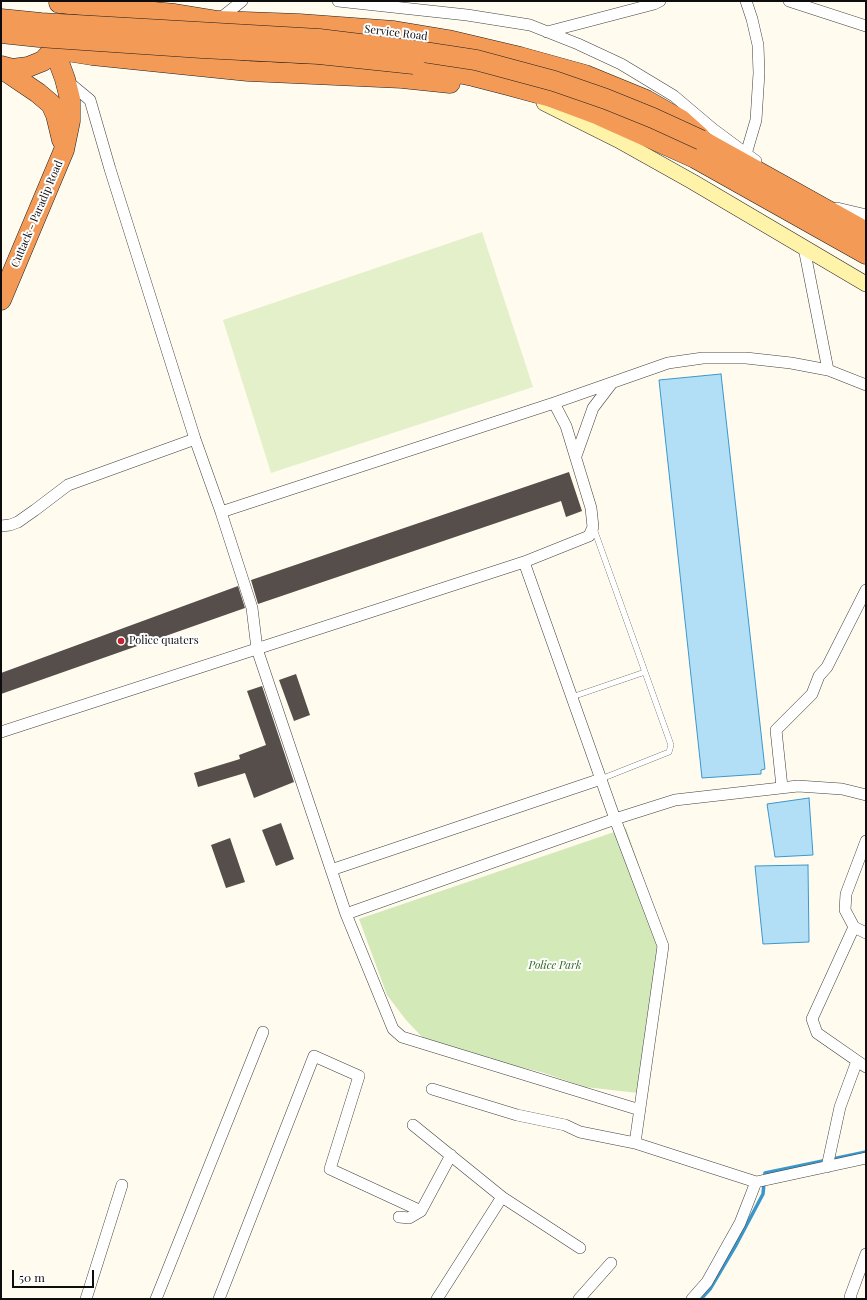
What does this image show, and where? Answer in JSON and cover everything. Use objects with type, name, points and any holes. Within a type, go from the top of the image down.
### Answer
[{"type":"highway","name":"Service Road","points":[[59,2],[218,20],[394,31],[448,40],[520,57],[585,75],[646,100],[681,120],[705,142]]},
{"type":"highway","points":[[1,67],[12,69],[28,67],[43,60],[54,49],[61,34],[63,22],[59,2]]},
{"type":"highway","points":[[1,19],[319,39],[476,60],[554,81],[606,99],[653,118],[705,142],[866,232]]},
{"type":"highway","points":[[1,33],[202,48],[319,54],[414,64],[473,76],[548,96],[599,115],[695,158],[866,254]]},
{"type":"highway","points":[[54,49],[248,71],[402,78],[460,84],[508,85]]},
{"type":"highway","name":"Cuttack - Paradip Road","points":[[1,300],[64,150],[70,121],[70,99],[54,49]]},
{"type":"highway","name":"Cuttack - Paradip Road","points":[[1,67],[38,93],[50,104],[56,115],[64,150]]},
{"type":"street","points":[[63,22],[111,19],[150,27],[198,31],[218,20],[242,1]]},
{"type":"street","points":[[338,1],[467,15],[530,25],[578,44],[621,64],[674,96],[713,129],[809,199],[866,215]]},
{"type":"street","points":[[547,32],[654,4],[660,1]]},
{"type":"street","points":[[746,1],[758,45],[759,73],[756,120],[746,154]]},
{"type":"street","points":[[789,1],[866,26]]},
{"type":"street","points":[[65,80],[90,100],[112,176],[195,439],[222,512],[252,608],[257,649],[346,914],[393,1029],[402,1037],[640,1110]]},
{"type":"street","points":[[508,85],[618,140],[693,182],[866,284]]},
{"type":"street","points":[[804,248],[828,370]]},
{"type":"street","points":[[222,512],[554,403],[668,363],[703,358],[746,358],[828,370],[866,385]]},
{"type":"street","points":[[576,456],[594,408],[612,383]]},
{"type":"street","points":[[1,732],[524,562],[589,536],[593,527],[591,508],[566,426],[554,403]]},
{"type":"street","points":[[1,526],[18,522],[68,484],[195,439]]},
{"type":"street","points":[[524,562],[601,780],[663,946],[635,1143]]},
{"type":"street","points":[[782,787],[776,730],[812,694],[819,676],[827,667],[866,590]]},
{"type":"street","points":[[332,870],[601,780]]},
{"type":"street","points":[[346,914],[616,819],[675,800],[798,786],[842,789],[866,795]]},
{"type":"street","points":[[866,842],[846,894],[845,910],[854,927],[866,933]]},
{"type":"street","points":[[827,1167],[840,1108],[862,1064],[817,1034],[812,1019],[854,927]]},
{"type":"street","points":[[156,1299],[263,1032]]},
{"type":"street","points":[[218,1299],[314,1056],[359,1076],[330,1169],[421,1211]]},
{"type":"street","points":[[432,1089],[518,1114],[566,1125],[580,1132],[635,1143],[756,1182],[866,1158]]},
{"type":"street","points":[[414,1125],[502,1197],[580,1248]]},
{"type":"street","points":[[399,1217],[409,1218],[421,1211],[451,1156]]},
{"type":"street","points":[[692,1299],[707,1282],[736,1230],[756,1182]]},
{"type":"street","points":[[86,1299],[122,1185]]},
{"type":"street","points":[[437,1299],[502,1197]]},
{"type":"street","points":[[851,1299],[850,1297],[866,1254]]},
{"type":"street","points":[[579,1299],[611,1263]]},
{"type":"lane","points":[[593,527],[671,745],[669,752],[601,780]]},
{"type":"lane","points":[[572,698],[645,672]]},
{"type":"green space","points":[[482,232],[533,387],[271,473],[223,320]]},
{"type":"green space","name":"Police Park","points":[[626,828],[651,900],[663,943],[663,988],[650,1057],[638,1093],[585,1087],[541,1072],[426,1041],[406,1020],[387,995],[359,919]]},
{"type":"water","points":[[721,374],[765,769],[761,770],[761,774],[702,778],[659,380]]},
{"type":"water","points":[[809,798],[813,855],[775,857],[767,804]]},
{"type":"water","points":[[808,865],[809,942],[763,944],[755,866]]},
{"type":"building","points":[[569,472],[582,511],[566,517],[561,501],[258,604],[251,580]]},
{"type":"building","name":"Police quaters","points":[[238,586],[245,608],[1,694],[1,673]]},
{"type":"building","points":[[296,674],[310,715],[294,721],[279,680]]},
{"type":"building","points":[[262,686],[294,782],[254,798],[245,773],[198,787],[194,773],[240,759],[239,755],[266,745],[247,691]]},
{"type":"building","points":[[281,823],[294,859],[276,866],[262,830]]},
{"type":"building","points":[[230,838],[245,882],[226,888],[211,845]]},
{"type":"waterway","points":[[701,1299],[710,1289],[736,1245],[763,1194],[765,1173],[866,1152]]},
{"type":"place","name":"Police quaters","points":[[121,641]]}]
